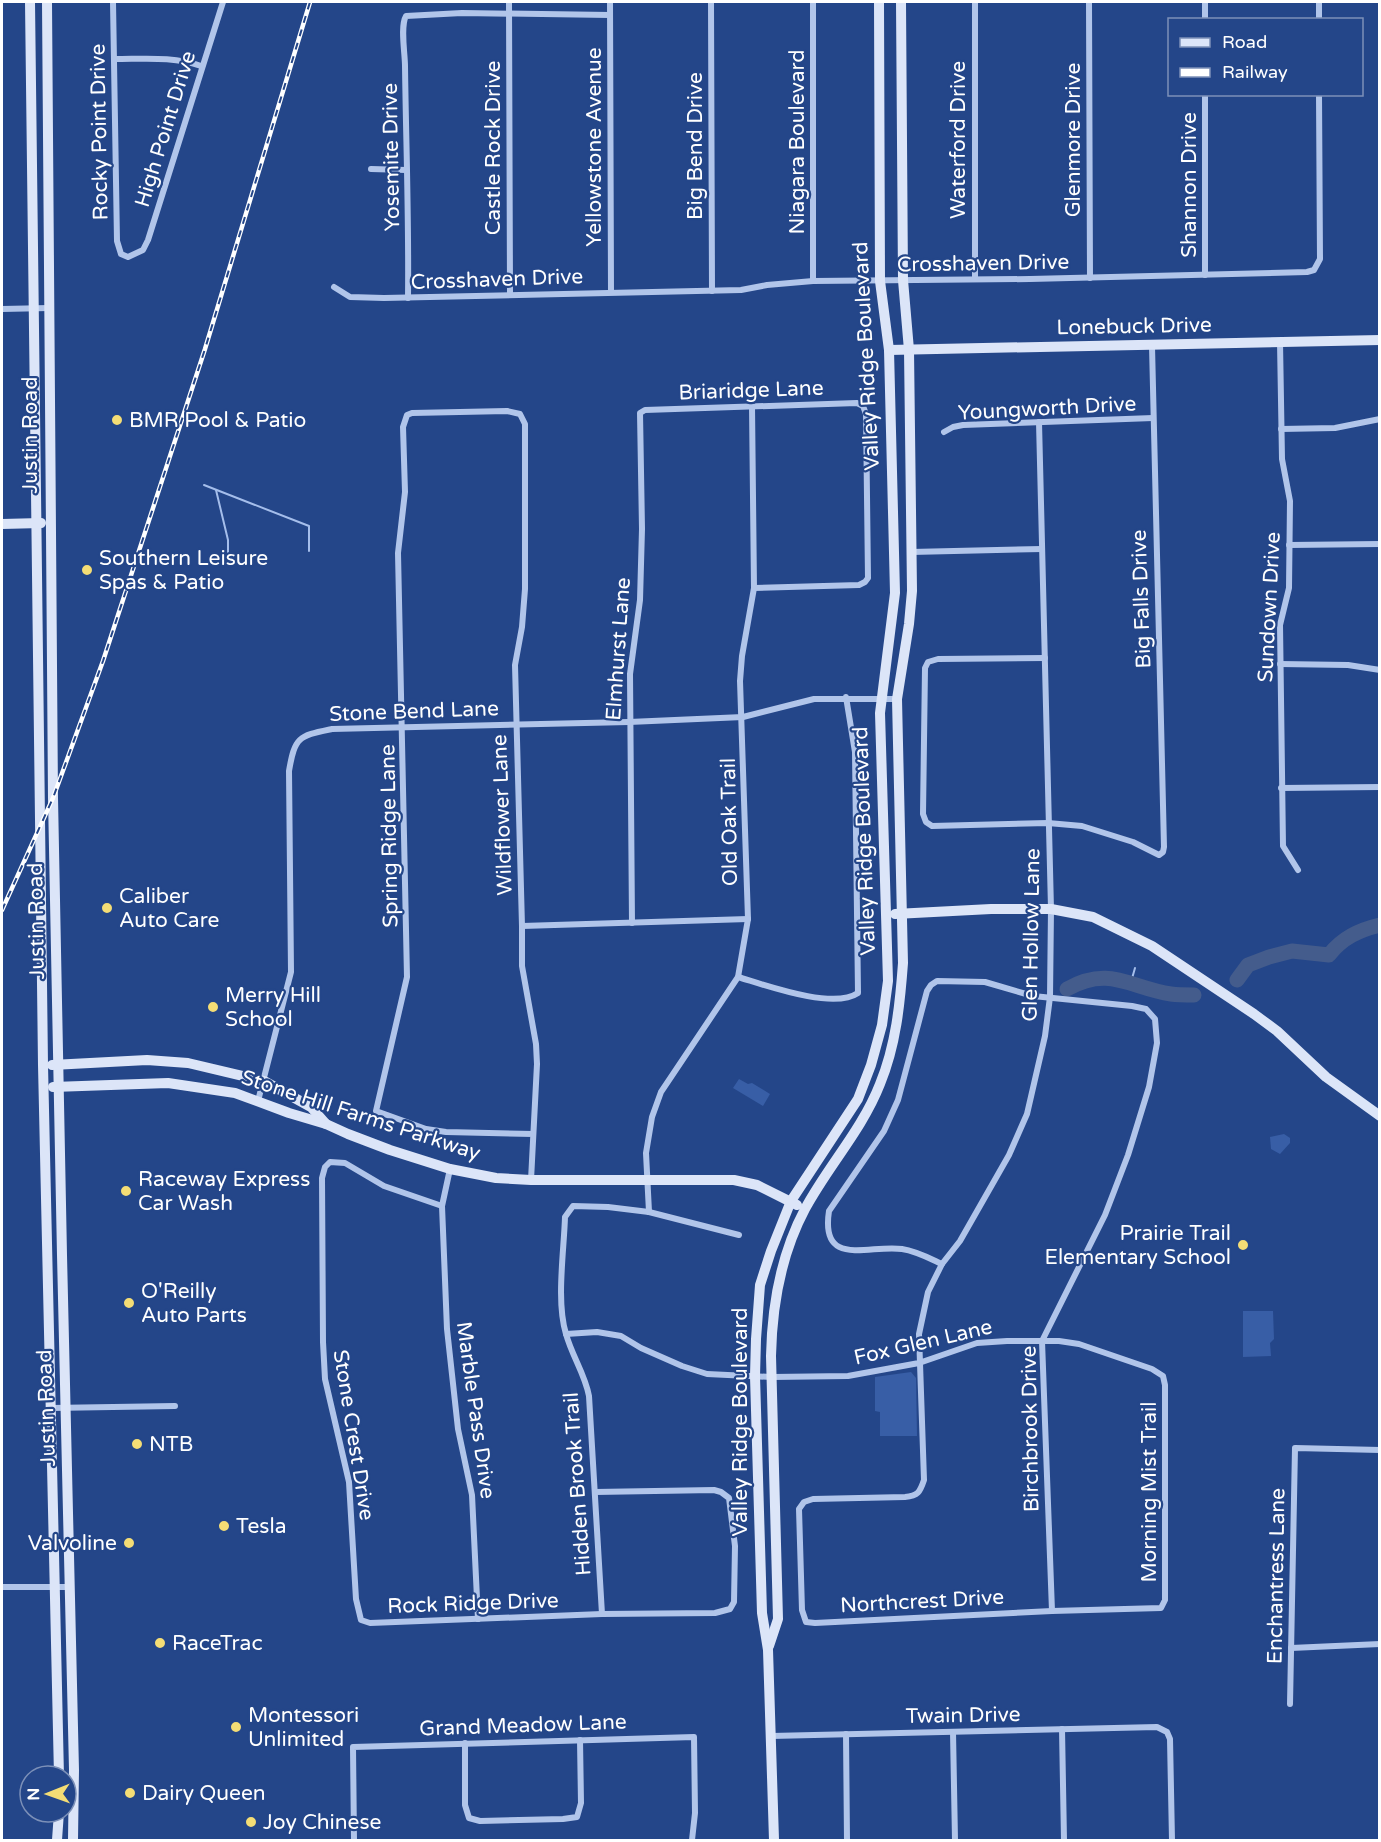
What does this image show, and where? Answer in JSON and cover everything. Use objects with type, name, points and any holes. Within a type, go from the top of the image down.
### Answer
[{"type":"main road","name":"Justin Road","points":[[30,2],[43,1087],[59,1764]]},
{"type":"main road","name":"Justin Road","points":[[47,2],[50,523],[58,1087],[71,1587],[73,1840]]},
{"type":"main road","name":"Valley Ridge Boulevard","points":[[774,1840],[768,1650],[762,1612],[755,1376],[760,1286],[791,1201],[858,1099],[871,1065],[882,1025],[888,981],[880,758],[882,698],[895,593],[889,350],[880,281],[879,2]]},
{"type":"main road","name":"Valley Ridge Boulevard","points":[[768,1650],[778,1619],[772,1330],[778,1289],[789,1246],[805,1209],[868,1111],[890,1056],[899,1017],[902,983],[897,699],[912,591],[909,350],[903,280],[901,2]]},
{"type":"main road","name":"Lonebuck Drive","points":[[889,350],[1380,340]]},
{"type":"main road","points":[[35,373],[43,412],[43,426],[49,432]]},
{"type":"main road","points":[[2,524],[50,523]]},
{"type":"main road","points":[[886,914],[991,909],[1051,909],[1092,917],[1152,946],[1266,1022],[1326,1077],[1380,1116]]},
{"type":"main road","points":[[43,1065],[147,1060],[188,1063],[264,1082],[311,1107],[326,1124]]},
{"type":"main road","points":[[167,1062],[168,1083]]},
{"type":"main road","name":"Stone Hill Farms Parkway","points":[[43,1087],[168,1083],[235,1093],[326,1124],[390,1150],[450,1169],[496,1178],[531,1180],[734,1180],[757,1185],[805,1209]]},
{"type":"main road","points":[[48,1255],[62,1255]]},
{"type":"main road","points":[[57,1840],[58,1824]]},
{"type":"street","name":"Rocky Point Drive","points":[[113,2],[117,241],[122,254],[128,256]]},
{"type":"street","name":"High Point Drive","points":[[128,256],[143,250],[148,240],[223,2]]},
{"type":"street","name":"Castle Rock Drive","points":[[508,2],[510,295]]},
{"type":"street","name":"Yellowstone Avenue","points":[[610,2],[611,292]]},
{"type":"street","name":"Big Bend Drive","points":[[711,2],[712,291]]},
{"type":"street","name":"Niagara Boulevard","points":[[813,2],[813,281]]},
{"type":"street","name":"Waterford Drive","points":[[975,2],[975,278]]},
{"type":"street","name":"Glenmore Drive","points":[[1089,2],[1090,278]]},
{"type":"street","points":[[1204,2],[1205,18]]},
{"type":"street","points":[[1319,2],[1319,18]]},
{"type":"street","name":"Yosemite Drive","points":[[408,298],[409,235],[403,22],[406,16],[417,14],[509,14]]},
{"type":"street","points":[[509,14],[610,15]]},
{"type":"street","points":[[115,58],[173,59],[201,66]]},
{"type":"street","name":"Shannon Drive","points":[[1205,96],[1205,275]]},
{"type":"street","name":"Crosshaven Drive","points":[[334,287],[350,297],[408,298],[741,290],[813,281],[1090,278],[1307,272],[1314,270],[1320,259],[1319,96]]},
{"type":"street","points":[[371,169],[406,170]]},
{"type":"street","points":[[2,309],[49,308]]},
{"type":"street","name":"Sundown Drive","points":[[1280,342],[1282,459],[1290,501],[1289,588],[1280,625],[1281,788],[1283,846],[1298,870]]},
{"type":"street","name":"Big Falls Drive","points":[[1048,823],[1082,826],[1133,842],[1156,854],[1163,852],[1152,346]]},
{"type":"street","name":"Briaridge Lane","points":[[640,413],[645,410],[752,406],[857,403],[863,406],[866,414],[868,578],[859,585],[754,588]]},
{"type":"street","name":"Old Oak Trail","points":[[649,1212],[646,1153],[652,1116],[661,1092],[738,977],[747,919],[743,717],[740,681],[754,588],[752,406]]},
{"type":"street","name":"Wildflower Lane","points":[[407,415],[419,412],[507,411],[520,414],[525,424],[525,589],[522,627],[515,665],[522,966],[536,1044],[537,1064],[531,1180]]},
{"type":"street","name":"Elmhurst Lane","points":[[632,923],[629,722],[630,675],[639,600],[642,529],[640,413]]},
{"type":"street","name":"Spring Ridge Lane","points":[[407,415],[403,427],[405,492],[398,552],[407,977],[376,1111],[426,1129],[446,1132],[533,1134]]},
{"type":"street","name":"Youngworth Drive","points":[[944,432],[963,425],[1153,418]]},
{"type":"street","points":[[1281,429],[1335,428],[1380,419]]},
{"type":"street","name":"Glen Hollow Lane","points":[[804,1502],[813,1499],[905,1497],[914,1496],[921,1491],[924,1480],[919,1334],[928,1292],[942,1264],[960,1241],[1009,1155],[1027,1114],[1046,1036],[1050,997],[1051,909],[1039,422]]},
{"type":"street","points":[[1289,545],[1380,544]]},
{"type":"street","points":[[911,552],[1042,549]]},
{"type":"street","points":[[1045,658],[938,659],[928,662],[925,668],[922,814],[926,822],[932,826],[1048,823]]},
{"type":"street","points":[[1280,664],[1348,665],[1380,670]]},
{"type":"street","points":[[738,977],[799,995],[844,998],[858,993],[855,752],[846,697]]},
{"type":"street","name":"Stone Bend Lane","points":[[258,1101],[291,972],[289,771],[293,749],[297,741],[306,735],[332,729],[403,726],[629,722],[743,717],[802,700],[846,697],[897,699]]},
{"type":"street","points":[[1281,788],[1380,787]]},
{"type":"street","points":[[522,926],[747,919]]},
{"type":"street","name":"Birchbrook Drive","points":[[942,1264],[900,1249],[858,1252],[839,1247],[828,1236],[827,1224],[829,1211],[884,1131],[893,1111],[909,1065],[927,992],[931,985],[942,981],[985,982],[1033,996],[1146,1009],[1155,1019],[1157,1043],[1149,1087],[1128,1155],[1105,1215],[1042,1341],[1052,1611]]},
{"type":"street","name":"Stone Crest Drive","points":[[361,1620],[356,1599],[349,1482],[325,1379],[322,1178],[325,1167],[330,1162],[345,1163],[384,1186],[442,1206]]},
{"type":"street","name":"Marble Pass Drive","points":[[450,1169],[442,1206],[450,1359],[458,1429],[472,1495],[478,1619]]},
{"type":"street","name":"Hidden Brook Trail","points":[[602,1614],[586,1381],[566,1334],[562,1313],[565,1217],[573,1206],[649,1212]]},
{"type":"street","points":[[649,1212],[739,1235]]},
{"type":"street","name":"Fox Glen Lane","points":[[566,1334],[597,1332],[621,1336],[641,1348],[707,1374],[772,1377],[848,1376],[920,1363],[977,1343],[1059,1341],[1079,1344],[1152,1369],[1163,1376]]},
{"type":"street","name":"Morning Mist Trail","points":[[1161,1608],[1165,1600],[1166,1385],[1163,1376]]},
{"type":"street","points":[[51,1408],[175,1406]]},
{"type":"street","name":"Enchantress Lane","points":[[1290,1704],[1295,1448],[1380,1450]]},
{"type":"street","name":"Rock Ridge Drive","points":[[361,1620],[370,1623],[602,1614],[715,1613],[730,1610],[734,1602],[735,1546],[729,1498],[721,1491],[595,1492]]},
{"type":"street","name":"Northcrest Drive","points":[[804,1502],[799,1509],[802,1610],[806,1622],[1161,1608]]},
{"type":"street","points":[[2,1587],[71,1587]]},
{"type":"street","points":[[1291,1648],[1380,1644]]},
{"type":"street","name":"Twain Drive","points":[[771,1736],[1157,1727],[1167,1732],[1170,1739],[1172,1840]]},
{"type":"street","points":[[1062,1729],[1064,1840]]},
{"type":"street","points":[[953,1732],[955,1840]]},
{"type":"street","points":[[846,1734],[847,1840]]},
{"type":"street","name":"Grand Meadow Lane","points":[[354,1840],[353,1747],[694,1737],[695,1813],[692,1840]]},
{"type":"street","points":[[465,1743],[465,1804],[469,1818],[492,1821],[563,1819],[577,1816],[581,1803],[580,1740]]},
{"type":"shaded area","points":[[739,1079],[748,1084],[752,1083],[770,1094],[763,1106],[733,1088]]},
{"type":"shaded area","points":[[1284,1134],[1290,1138],[1290,1143],[1280,1154],[1271,1149],[1270,1137]]},
{"type":"shaded area","points":[[1243,1311],[1273,1311],[1274,1339],[1270,1343],[1271,1356],[1243,1357]]},
{"type":"shaded area","points":[[911,1372],[916,1378],[917,1436],[880,1436],[880,1412],[875,1411],[875,1377]]},
{"type":"waterway","points":[[204,485],[309,526],[309,551]]},
{"type":"waterway","points":[[216,490],[228,540],[228,557]]},
{"type":"waterway","points":[[1237,980],[1248,965],[1292,951],[1329,955],[1352,936],[1380,925]]},
{"type":"waterway","points":[[1131,982],[1135,968]]},
{"type":"waterway","points":[[1067,989],[1082,982],[1108,978],[1171,994],[1194,995]]},
{"type":"railway","points":[[2,910],[53,798],[103,661],[205,349],[310,2]]},
{"type":"place","name":"BMR Pool & Patio","points":[[117,420]]},
{"type":"place","name":"Southern Leisure Spas & Patio","points":[[87,570]]},
{"type":"place","name":"Caliber Auto Care","points":[[107,908]]},
{"type":"place","name":"Merry Hill School","points":[[213,1007]]},
{"type":"place","name":"Raceway Express Car Wash","points":[[126,1191]]},
{"type":"place","name":"Prairie Trail Elementary School","points":[[1243,1245]]},
{"type":"place","name":"O'Reilly Auto Parts","points":[[129,1303]]},
{"type":"place","name":"NTB","points":[[137,1444]]},
{"type":"place","name":"Tesla","points":[[224,1526]]},
{"type":"place","name":"Valvoline","points":[[129,1543]]},
{"type":"place","name":"RaceTrac","points":[[160,1643]]},
{"type":"place","name":"Montessori Unlimited","points":[[236,1727]]},
{"type":"place","name":"Dairy Queen","points":[[130,1793]]},
{"type":"place","name":"Joy Chinese","points":[[251,1822]]}]
